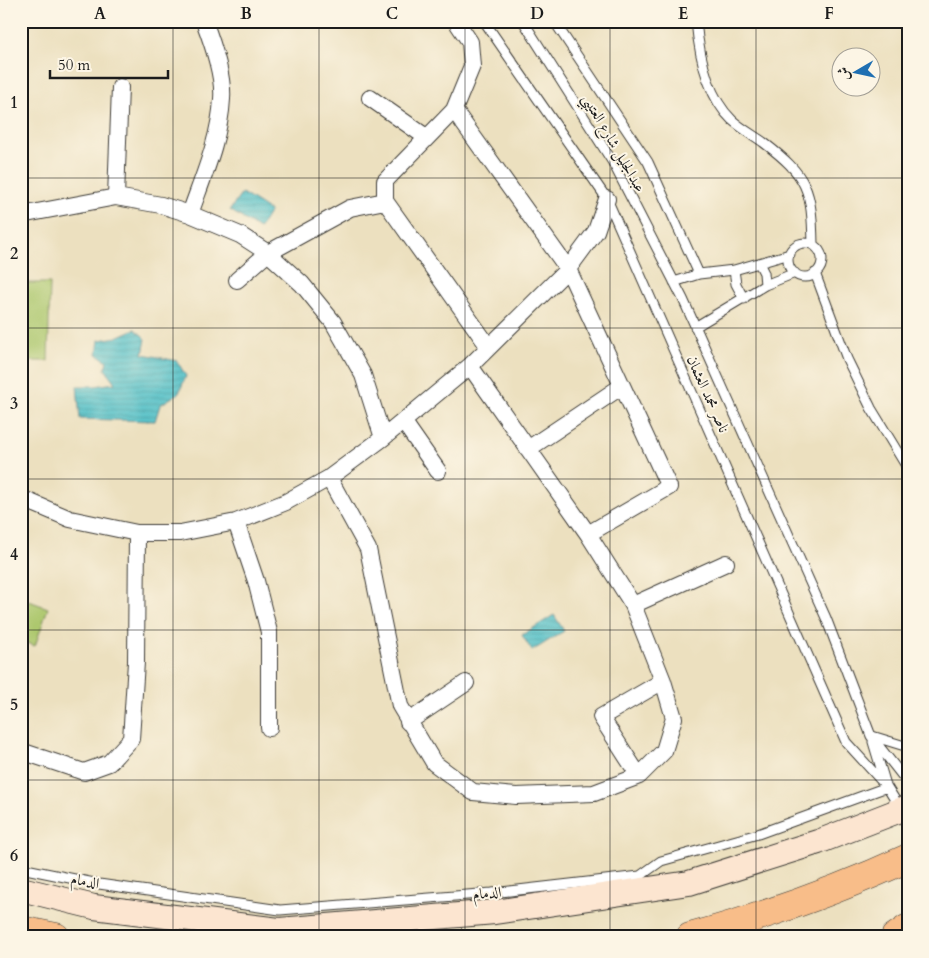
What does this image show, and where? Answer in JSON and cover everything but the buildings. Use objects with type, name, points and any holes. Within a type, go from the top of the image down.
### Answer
[{"type":"highway","points":[[690,937],[746,922],[844,887],[908,858]]},
{"type":"highway","points":[[894,937],[908,928]]},
{"type":"highway","points":[[21,930],[56,937]]},
{"type":"street","points":[[190,214],[211,154],[222,98],[215,49],[204,21]]},
{"type":"street","points":[[456,21],[470,42],[472,66],[454,110],[384,181],[385,201],[489,347]]},
{"type":"street","points":[[116,197],[120,87]]},
{"type":"street","points":[[370,98],[426,137]]},
{"type":"street","points":[[454,110],[568,269],[669,487],[588,534]]},
{"type":"street","points":[[21,216],[116,197],[161,204],[190,214],[240,235],[268,252],[302,284],[333,322],[363,374],[383,438]]},
{"type":"street","points":[[21,498],[70,519],[136,533],[180,533],[236,522],[286,502],[329,478],[383,438],[470,366],[568,269],[596,230],[607,199]]},
{"type":"street","points":[[237,280],[268,252],[350,208],[385,201]]},
{"type":"street","points":[[329,478],[368,550],[400,706],[434,763],[473,792],[516,796],[594,793],[639,776],[664,752],[674,718],[663,681],[633,605],[588,534],[470,366]]},
{"type":"street","points":[[528,449],[622,386]]},
{"type":"street","points":[[403,421],[438,471]]},
{"type":"street","points":[[236,522],[256,581],[269,632],[269,728]]},
{"type":"street","points":[[21,751],[84,772],[109,763],[132,740],[136,662],[136,533]]},
{"type":"street","points":[[633,605],[726,563]]},
{"type":"street","points":[[639,776],[601,717],[663,681]]},
{"type":"street","points":[[408,722],[466,683]]},
{"type":"street","name":"الدمام","points":[[21,889],[94,907],[279,930],[496,912],[689,883],[818,842],[904,809]]},
{"type":"lane","name":"ناصر محمد العثمان","points":[[484,21],[607,199],[846,742],[887,787]]},
{"type":"lane","name":"عبدالجليل شارع العتيبي","points":[[523,21],[612,161],[674,282],[826,618],[872,736]]},
{"type":"lane","points":[[554,21],[648,162],[699,274]]},
{"type":"lane","points":[[696,21],[699,52],[710,86],[731,119],[786,160],[798,174],[807,191],[812,206],[813,245]]},
{"type":"lane","points":[[802,244],[813,245],[817,248],[822,258],[819,269],[816,273],[805,277],[795,273],[789,264],[790,254],[793,249],[802,244]]},
{"type":"lane","points":[[674,282],[699,274],[734,270],[790,254]]},
{"type":"lane","points":[[759,263],[764,273],[765,285]]},
{"type":"lane","points":[[734,270],[736,284],[744,299]]},
{"type":"lane","points":[[695,327],[765,285],[795,273]]},
{"type":"lane","points":[[816,273],[847,359],[871,408],[908,469]]},
{"type":"lane","points":[[872,736],[887,787],[904,809]]},
{"type":"lane","points":[[872,736],[908,747]]},
{"type":"lane","points":[[872,736],[908,783]]},
{"type":"lane","name":"الدمام","points":[[21,868],[99,884],[280,910],[492,893],[640,876],[661,861],[758,834],[887,787]]},
{"type":"green space","points":[[21,283],[50,283],[48,361],[21,361]]},
{"type":"green space","points":[[21,598],[48,608],[35,646],[21,641]]},
{"type":"water","points":[[242,193],[270,211],[259,229],[230,210]]},
{"type":"water","points":[[135,329],[146,339],[143,354],[177,361],[186,376],[179,393],[160,405],[155,421],[80,419],[77,386],[115,383],[105,369],[107,361],[97,354],[99,340],[117,337]]},
{"type":"water","points":[[554,615],[564,631],[532,651],[522,635]]}]
